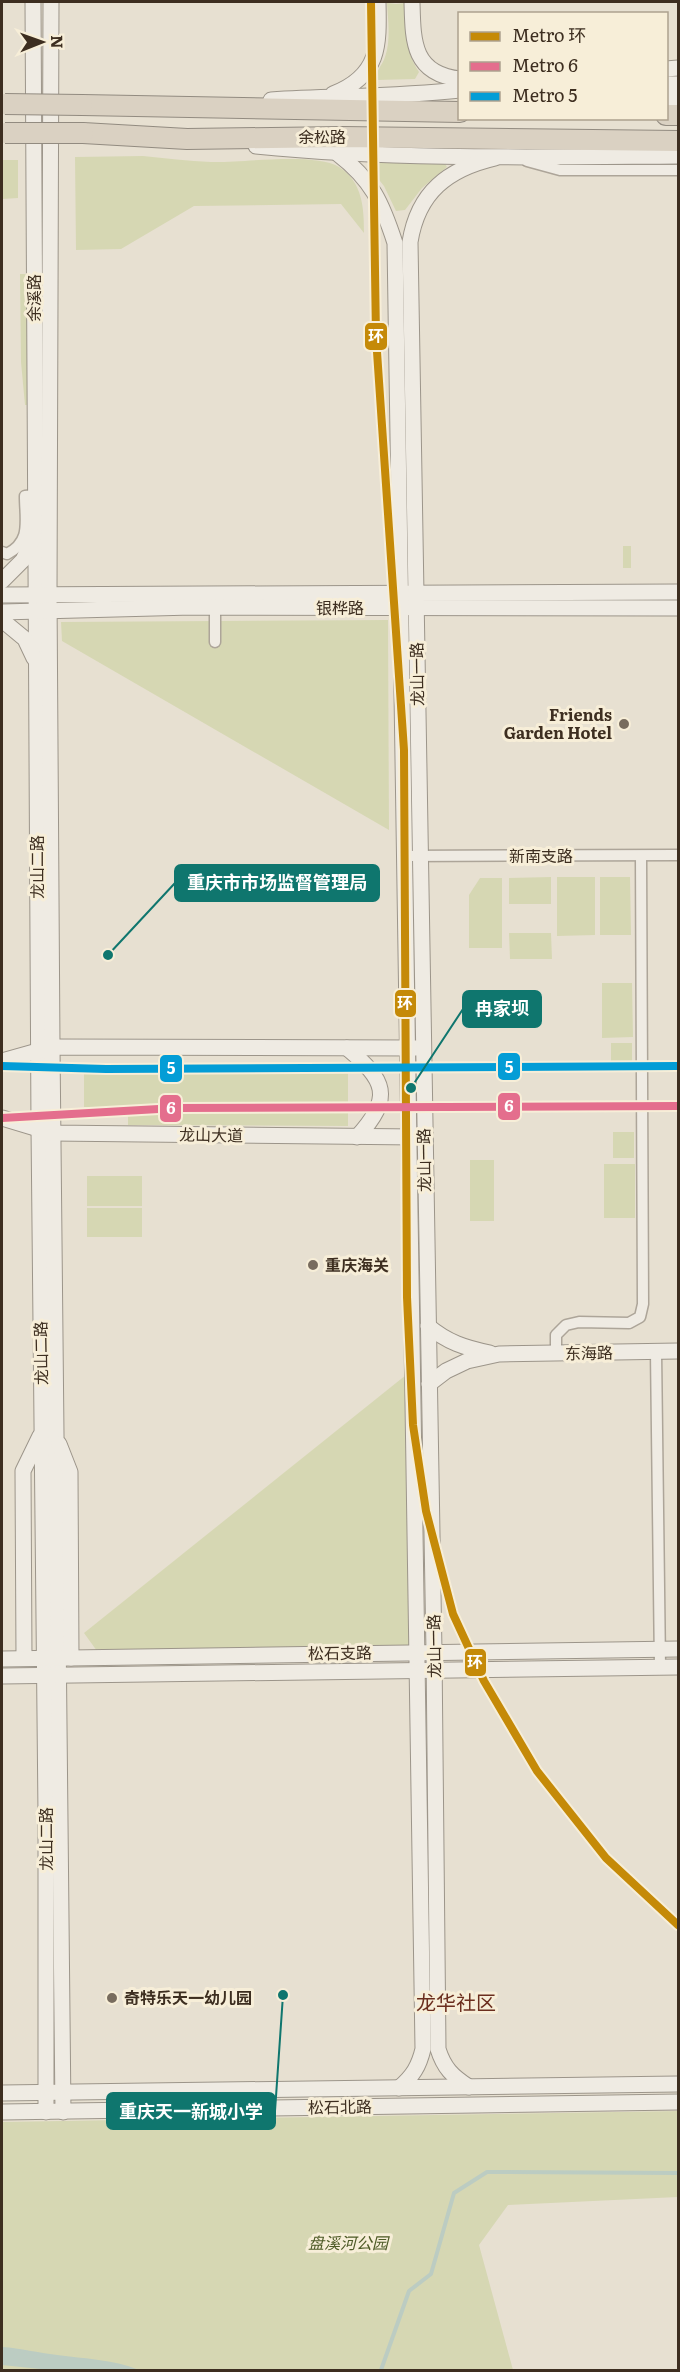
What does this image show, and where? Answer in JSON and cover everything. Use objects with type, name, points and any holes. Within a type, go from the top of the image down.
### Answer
[{"type":"highway","name":"余松路","points":[[3,104],[458,112]]},
{"type":"highway","name":"余松路","points":[[3,133],[83,133],[340,145],[678,141]]},
{"type":"main road","name":"余溪路","points":[[33,2],[35,533],[42,594]]},
{"type":"main road","name":"余溪路","points":[[42,594],[51,2]]},
{"type":"main road","points":[[327,96],[347,89],[369,69],[379,40],[378,2]]},
{"type":"main road","points":[[412,2],[413,38],[418,54],[426,67],[437,74],[458,79]]},
{"type":"main road","points":[[418,95],[458,90]]},
{"type":"main road","points":[[189,106],[327,96],[458,95]]},
{"type":"main road","points":[[340,145],[495,158],[678,156]]},
{"type":"main road","name":"龙山一路","points":[[340,145],[374,190],[388,220],[395,243],[409,592],[417,608],[411,856]]},
{"type":"main road","name":"龙山一路","points":[[399,2088],[413,2076],[420,2063],[423,2049],[417,1652],[415,1048],[411,856],[401,608],[409,592],[410,242],[412,228],[422,204],[435,187],[470,164],[495,158]]},
{"type":"main road","points":[[2,581],[22,560],[35,533]]},
{"type":"main road","name":"银桦路","points":[[2,595],[678,592]]},
{"type":"main road","name":"龙山二路","points":[[42,594],[49,1433],[58,1658],[51,1675],[46,2112]]},
{"type":"main road","name":"银桦路","points":[[2,612],[215,607],[678,608]]},
{"type":"main road","name":"龙山二路","points":[[43,612],[36,663],[45,1049]]},
{"type":"main road","points":[[2,620],[25,639],[36,663]]},
{"type":"main road","points":[[347,1048],[369,1066],[380,1084],[380,1103],[372,1121],[357,1137]]},
{"type":"main road","points":[[2,1061],[45,1049],[415,1048]]},
{"type":"main road","name":"龙山大道","points":[[2,1118],[46,1131],[416,1137]]},
{"type":"main road","name":"龙山一路","points":[[416,1137],[428,1326],[438,2049],[443,2065],[452,2076],[469,2087]]},
{"type":"main road","name":"东海路","points":[[428,1326],[467,1355],[678,1351]]},
{"type":"main road","points":[[429,1384],[467,1355]]},
{"type":"main road","points":[[24,1659],[23,1471],[49,1433],[70,1472],[58,1658]]},
{"type":"main road","name":"松石支路","points":[[2,1659],[678,1649]]},
{"type":"main road","name":"松石支路","points":[[2,1676],[678,1667]]},
{"type":"main road","name":"龙山二路","points":[[51,1675],[63,2112]]},
{"type":"main road","name":"松石北路","points":[[2,2093],[678,2084]]},
{"type":"main road","name":"松石北路","points":[[2,2112],[678,2102]]},
{"type":"street","points":[[516,158],[560,170],[678,170]]},
{"type":"street","points":[[2,552],[7,554],[19,548],[25,537],[26,496],[35,495]]},
{"type":"street","points":[[215,607],[215,642]]},
{"type":"street","points":[[556,1353],[556,1335],[566,1325],[579,1322],[629,1323],[640,1317],[643,1304],[641,855]]},
{"type":"street","name":"新南支路","points":[[411,856],[678,855]]},
{"type":"street","points":[[656,1352],[660,1667]]},
{"type":"green space","points":[[387,3],[406,3],[408,47],[419,72],[415,79],[377,80],[388,44]]},
{"type":"green space","points":[[143,156],[211,162],[296,159],[328,163],[339,167],[353,180],[362,206],[364,233],[341,204],[194,206],[121,249],[76,250],[75,157]]},
{"type":"green space","points":[[371,159],[443,161],[447,167],[422,188],[405,210],[396,211],[384,186],[368,166]]},
{"type":"green space","points":[[2,160],[18,160],[18,198],[2,199]]},
{"type":"green space","points":[[20,274],[27,274],[27,405],[25,405],[21,362]]},
{"type":"green space","points":[[623,546],[631,546],[631,568],[623,568]]},
{"type":"green space","points":[[388,620],[389,830],[62,641],[61,622]]},
{"type":"green space","points":[[551,877],[551,904],[509,904],[509,878]]},
{"type":"green space","points":[[557,877],[595,877],[595,935],[557,936]]},
{"type":"green space","points":[[600,877],[630,877],[631,935],[600,935]]},
{"type":"green space","points":[[480,878],[502,878],[502,948],[469,948],[469,895]]},
{"type":"green space","points":[[509,933],[551,933],[552,959],[510,959]]},
{"type":"green space","points":[[602,983],[632,983],[633,1037],[602,1038]]},
{"type":"green space","points":[[611,1043],[632,1043],[632,1069],[611,1069]]},
{"type":"green space","points":[[84,1065],[348,1066],[348,1126],[128,1125],[128,1108],[84,1107]]},
{"type":"green space","points":[[613,1132],[634,1132],[634,1158],[613,1158]]},
{"type":"green space","points":[[470,1160],[494,1160],[494,1221],[470,1221]]},
{"type":"green space","points":[[604,1164],[635,1164],[635,1218],[604,1218]]},
{"type":"green space","points":[[87,1176],[142,1176],[142,1206],[87,1206]]},
{"type":"green space","points":[[87,1208],[142,1208],[142,1237],[87,1237]]},
{"type":"green space","points":[[406,1375],[410,1648],[97,1651],[84,1633]]},
{"type":"green space","name":"盘溪河公园","points":[[678,2111],[678,2197],[508,2205],[479,2245],[513,2370],[2,2370],[2,2122]]},
{"type":"shaded area","points":[[2,2347],[109,2361],[139,2370],[50,2370],[2,2365]]},
{"type":"waterway","points":[[381,2370],[409,2291],[431,2274],[454,2193],[487,2172],[678,2173]]},
{"type":"metro line","name":"环","points":[[371,2],[376,337],[404,750],[407,1297],[413,1425],[426,1511],[453,1614],[484,1681],[537,1771],[606,1858],[678,1925]]},
{"type":"metro line","name":"5","points":[[2,1066],[106,1069],[678,1066]]},
{"type":"metro line","name":"6","points":[[2,1118],[176,1108],[678,1106]]},
{"type":"place","name":"Friends Garden Hotel","points":[[624,724]]},
{"type":"place","name":"重庆市市场监督管理局","points":[[108,955]]},
{"type":"place","name":"冉家坝","points":[[411,1088]]},
{"type":"place","name":"重庆海关","points":[[313,1265]]},
{"type":"place","name":"重庆天一新城小学","points":[[283,1995]]},
{"type":"place","name":"奇特乐天一幼儿园","points":[[112,1998]]},
{"type":"district","name":"龙华社区","points":[[456,2003]]}]
